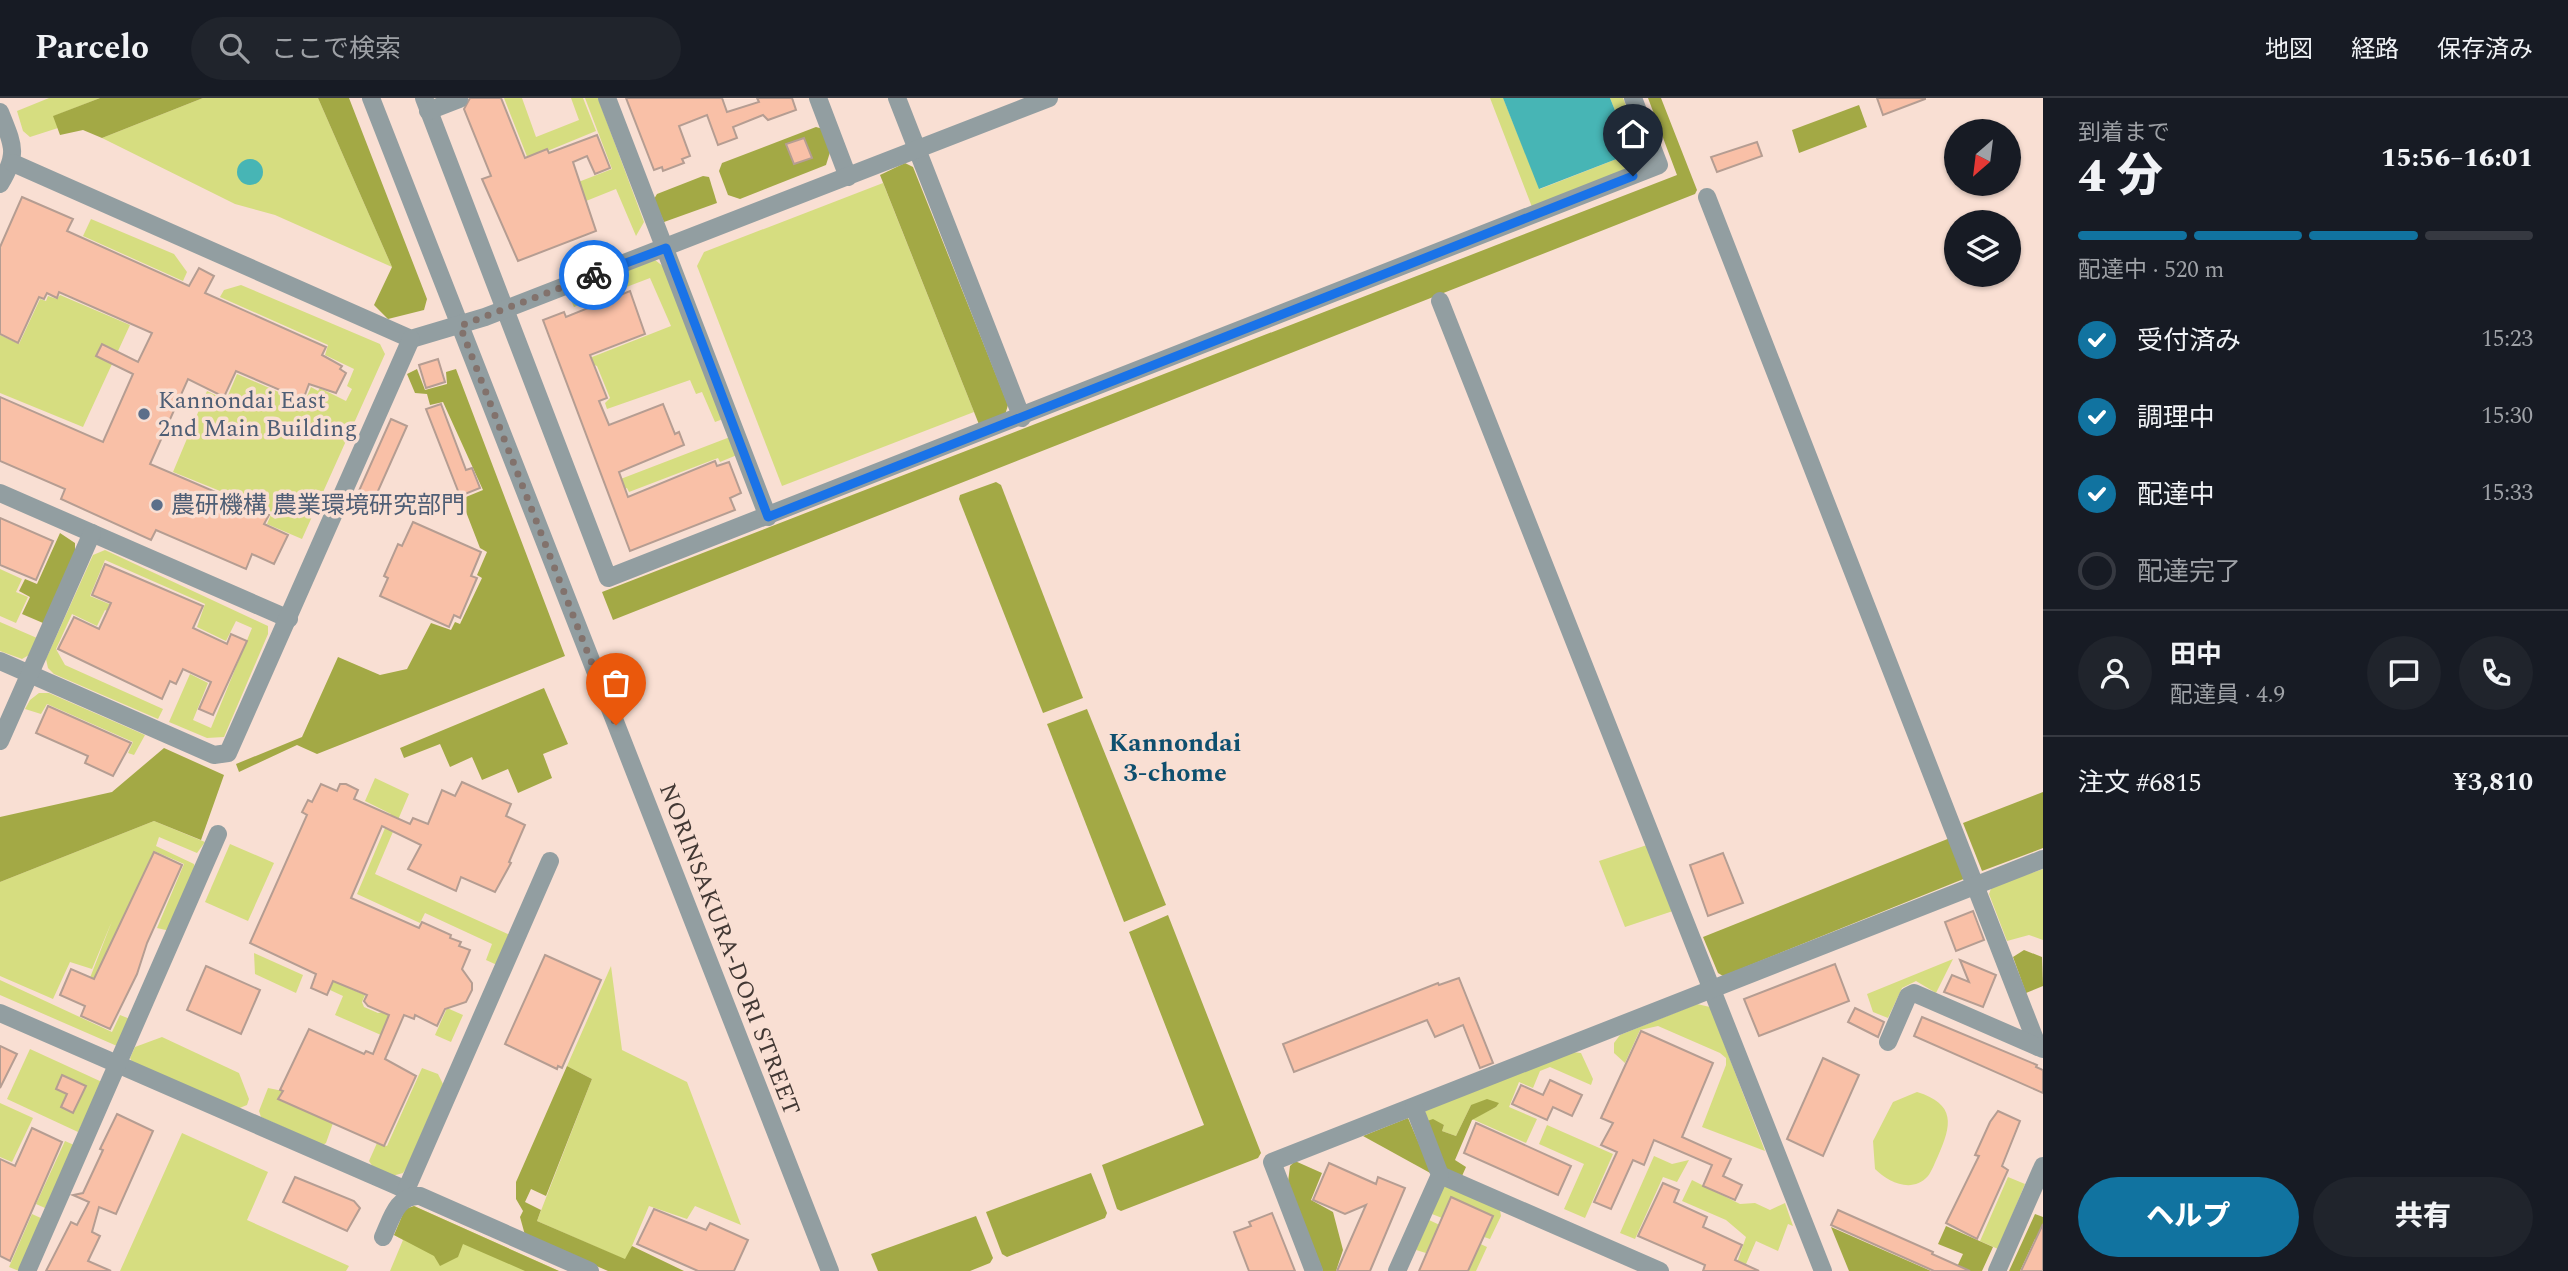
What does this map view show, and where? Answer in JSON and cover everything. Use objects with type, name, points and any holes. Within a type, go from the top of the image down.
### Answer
[{"type":"street","name":"NORINSAKURA-DORI STREET","points":[[371,98],[830,1271]]},
{"type":"street","points":[[607,98],[768,517]]},
{"type":"street","points":[[818,98],[848,177]]},
{"type":"street","points":[[897,98],[1022,418]]},
{"type":"street","points":[[13,163],[411,339],[460,326],[506,309],[1049,98]]},
{"type":"street","points":[[459,99],[426,104],[608,578],[1022,418],[1659,165],[1633,98]]},
{"type":"street","points":[[0,184],[13,163],[11,142],[3,119]]},
{"type":"street","points":[[1707,197],[2041,1048]]},
{"type":"street","points":[[1440,301],[1823,1271]]},
{"type":"street","points":[[0,661],[222,756],[233,748],[411,339]]},
{"type":"street","points":[[0,493],[289,619]]},
{"type":"street","points":[[0,741],[92,533]]},
{"type":"street","points":[[27,1271],[218,834]]},
{"type":"street","points":[[1314,1271],[1272,1162],[2043,859]]},
{"type":"street","points":[[383,1237],[398,1205],[407,1194],[550,861]]},
{"type":"street","points":[[1888,1042],[1908,996],[1914,993],[2041,1048]]},
{"type":"street","points":[[0,1013],[407,1194],[420,1196],[590,1271]]},
{"type":"street","points":[[1397,1271],[1440,1175],[1414,1107]]},
{"type":"street","points":[[1997,1271],[2043,1166]]},
{"type":"street","points":[[1440,1175],[1660,1271]]},
{"type":"green space","points":[[49,98],[100,98],[54,116],[58,128],[30,137],[23,131],[17,111]]},
{"type":"green space","points":[[100,98],[203,98],[102,138],[83,130],[60,135],[53,116]]},
{"type":"green space","points":[[203,98],[318,98],[392,267],[275,215],[235,204],[102,138]]},
{"type":"green space","points":[[318,98],[349,98],[427,299],[424,310],[388,319],[374,305],[392,267]]},
{"type":"green space","points":[[504,98],[522,98],[536,137],[579,120],[571,98],[583,98],[596,131],[528,159]]},
{"type":"green space","points":[[585,98],[598,98],[644,222],[636,236],[616,189],[506,233],[498,213],[612,169]]},
{"type":"green space","points":[[1490,98],[1503,98],[1540,189],[1632,153],[1610,98],[1623,98],[1648,161],[1532,207]]},
{"type":"green space","points":[[1648,98],[1661,98],[1697,190],[1695,194],[613,620],[602,592],[1677,175]]},
{"type":"green space","points":[[1859,105],[1867,127],[1799,153],[1792,130]]},
{"type":"green space","points":[[816,127],[823,129],[831,149],[826,165],[740,199],[728,195],[719,171],[722,163]]},
{"type":"green space","points":[[905,163],[913,167],[1008,405],[1005,415],[980,427],[880,175]]},
{"type":"green space","points":[[703,176],[709,177],[717,203],[664,222],[654,199],[657,194]]},
{"type":"green space","points":[[883,183],[974,412],[782,486],[697,266],[704,252]]},
{"type":"green space","points":[[91,219],[174,254],[187,272],[183,281],[83,236]]},
{"type":"green space","points":[[655,260],[664,267],[723,419],[715,422],[702,392],[696,394],[690,380],[607,409],[605,403],[610,398],[597,366],[589,363],[587,359],[671,326],[650,278],[574,307],[568,294]]},
{"type":"green space","points":[[241,285],[380,344],[385,354],[302,539],[267,524],[272,512],[173,472],[207,391],[226,400],[237,374],[304,403],[311,387],[318,391],[320,388],[346,401],[352,389],[347,386],[354,369],[325,355],[328,345],[220,297],[224,290]]},
{"type":"green space","points":[[60,295],[130,325],[83,427],[0,393],[0,335],[19,344],[40,299],[46,301],[48,296],[57,299]]},
{"type":"green space","points":[[417,369],[425,390],[447,384],[446,372],[456,369],[565,656],[317,754],[297,745],[239,772],[236,764],[302,737],[338,657],[380,675],[407,669],[431,623],[451,630],[455,622],[460,624],[482,578],[477,575],[487,552],[480,548],[461,499],[483,490],[443,402],[430,405],[427,394],[415,393],[407,374]]},
{"type":"green space","points":[[730,437],[737,455],[720,462],[718,458],[629,492],[627,488],[609,495],[605,485]]},
{"type":"green space","points":[[996,482],[1001,485],[1083,698],[1043,713],[959,499],[960,495]]},
{"type":"green space","points":[[60,533],[75,543],[75,553],[43,623],[22,614],[30,597],[19,591],[25,579],[37,584]]},
{"type":"green space","points":[[105,550],[268,626],[268,634],[224,737],[207,738],[169,722],[190,674],[208,683],[193,720],[211,728],[252,628],[236,621],[226,641],[197,627],[205,604],[105,560],[90,596],[196,640],[193,649],[105,610],[97,626],[72,614],[56,649],[65,665],[163,709],[158,719],[54,674],[48,668],[46,659],[93,555]]},
{"type":"green space","points":[[0,569],[22,579],[16,592],[28,597],[16,623],[0,616]]},
{"type":"green space","points":[[0,622],[37,638],[29,655],[22,659],[0,651]]},
{"type":"green space","points":[[544,688],[568,744],[543,754],[552,778],[518,793],[508,769],[482,780],[472,757],[450,767],[440,744],[404,758],[400,748]]},
{"type":"green space","points":[[39,693],[49,693],[145,735],[134,755],[128,753],[133,742],[47,704],[41,714],[25,709],[30,700]]},
{"type":"green space","points":[[1087,709],[1166,905],[1124,922],[1047,724]]},
{"type":"green space","points":[[164,748],[224,775],[201,840],[154,821],[0,882],[0,817],[112,792]]},
{"type":"green space","points":[[375,778],[409,794],[375,874],[512,936],[497,965],[486,960],[492,944],[425,913],[420,923],[357,894],[391,814],[365,801]]},
{"type":"green space","points":[[2043,792],[2043,848],[1982,871],[1963,823]]},
{"type":"green space","points":[[154,821],[205,842],[197,853],[159,837],[156,846],[194,864],[196,871],[170,931],[157,928],[184,864],[154,851],[123,926],[150,938],[148,941],[118,927],[93,984],[88,983],[112,921],[92,969],[70,962],[53,999],[0,976],[0,882]]},
{"type":"green space","points":[[1950,838],[1966,878],[1723,976],[1718,973],[1703,937]]},
{"type":"green space","points":[[230,844],[274,863],[248,921],[205,902]]},
{"type":"green space","points":[[1647,845],[1673,911],[1625,927],[1599,861]]},
{"type":"green space","points":[[2043,869],[2043,940],[2029,935],[2007,941],[1989,894],[1992,886]]},
{"type":"green space","points":[[1168,915],[1261,1153],[1258,1158],[1121,1211],[1117,1209],[1102,1165],[1204,1125],[1129,932]]},
{"type":"green space","points":[[2024,950],[2042,957],[2043,986],[2026,993],[2013,957]]},
{"type":"green space","points":[[254,953],[303,975],[296,993],[255,974]]},
{"type":"green space","points":[[1953,959],[1936,993],[1916,981],[1902,988],[1888,1018],[1873,1012],[1867,994]]},
{"type":"green space","points":[[611,966],[622,1050],[687,1082],[741,1225],[695,1206],[687,1219],[649,1206],[626,1260],[537,1221],[592,1079],[567,1066]]},
{"type":"green space","points":[[0,980],[112,1032],[120,1015],[130,1019],[117,1046],[0,995]]},
{"type":"green space","points":[[333,981],[365,995],[362,1002],[364,1007],[378,1013],[383,1012],[386,1006],[396,1032],[384,1027],[381,1035],[335,1015],[343,996],[330,990]]},
{"type":"green space","points":[[1697,1004],[1710,1007],[1765,1151],[1702,1127],[1726,1065],[1726,1058],[1720,1053],[1658,1026],[1640,1030],[1625,1063],[1614,1053],[1614,1043],[1620,1035]]},
{"type":"green space","points":[[447,1008],[463,1015],[451,1042],[435,1035]]},
{"type":"green space","points":[[162,1037],[239,1073],[249,1099],[247,1105],[237,1109],[133,1064],[130,1058],[135,1047]]},
{"type":"green space","points":[[30,1049],[102,1082],[78,1132],[7,1099]]},
{"type":"green space","points":[[1572,1052],[1581,1053],[1593,1079],[1591,1085],[1550,1067],[1540,1071],[1533,1088],[1519,1082],[1509,1107],[1537,1119],[1526,1143],[1472,1119],[1496,1107],[1471,1105],[1456,1136],[1442,1131],[1444,1125],[1427,1121],[1425,1110]]},
{"type":"green space","points":[[567,1066],[592,1079],[546,1196],[531,1189],[525,1202],[541,1210],[537,1221],[625,1259],[632,1246],[684,1271],[608,1271],[525,1235],[520,1217],[523,1211],[516,1199],[516,1182]]},
{"type":"green space","points":[[422,1068],[438,1074],[443,1084],[407,1167],[403,1173],[392,1176],[373,1167],[369,1161],[377,1143],[387,1146]]},
{"type":"green space","points":[[268,1088],[283,1091],[279,1100],[333,1123],[326,1143],[323,1145],[261,1117],[259,1111]]},
{"type":"green space","points":[[1917,1092],[1939,1103],[1944,1109],[1948,1125],[1943,1145],[1928,1176],[1915,1184],[1900,1184],[1875,1169],[1873,1141],[1893,1102]]},
{"type":"green space","points":[[1487,1099],[1499,1103],[1472,1120],[1455,1160],[1466,1167],[1462,1176],[1446,1169],[1427,1121],[1433,1119],[1444,1125],[1442,1131],[1456,1136],[1471,1105]]},
{"type":"green space","points":[[0,1103],[33,1118],[12,1162],[0,1157]]},
{"type":"green space","points":[[1408,1118],[1432,1174],[1363,1136]]},
{"type":"green space","points":[[1547,1125],[1613,1154],[1585,1218],[1564,1209],[1584,1164],[1539,1144]]},
{"type":"green space","points":[[182,1133],[268,1172],[247,1220],[349,1266],[346,1271],[120,1271]]},
{"type":"green space","points":[[65,1141],[74,1145],[45,1208],[36,1204]]},
{"type":"green space","points":[[1654,1156],[1672,1164],[1689,1160],[1677,1182],[1663,1177],[1635,1239],[1620,1233]]},
{"type":"green space","points":[[1295,1161],[1322,1173],[1311,1200],[1333,1212],[1343,1250],[1336,1271],[1323,1271],[1288,1182],[1290,1166]]},
{"type":"green space","points":[[1091,1173],[1107,1213],[1105,1218],[1007,1257],[1002,1254],[986,1212]]},
{"type":"green space","points":[[2008,1177],[2025,1184],[1998,1249],[1980,1241]]},
{"type":"green space","points":[[1692,1180],[1740,1204],[1755,1203],[1770,1210],[1785,1203],[1793,1226],[1788,1224],[1778,1251],[1756,1241],[1743,1271],[1734,1271],[1746,1237],[1726,1220],[1682,1201]]},
{"type":"green space","points":[[1444,1185],[1500,1210],[1501,1216],[1490,1239],[1484,1237],[1493,1216],[1451,1198],[1442,1218],[1432,1214]]},
{"type":"green space","points":[[414,1206],[559,1271],[390,1271],[403,1240],[394,1235]]},
{"type":"green space","points":[[414,1206],[559,1271],[525,1271],[463,1244],[458,1257],[440,1266],[434,1256],[394,1235],[405,1209]]},
{"type":"green space","points":[[32,1214],[43,1219],[19,1271],[9,1267]]},
{"type":"green space","points":[[2035,1214],[2043,1217],[2043,1242],[2035,1239],[2020,1271],[2009,1271]]},
{"type":"green space","points":[[976,1216],[993,1258],[990,1263],[970,1271],[878,1271],[871,1254]]},
{"type":"green space","points":[[1429,1220],[1487,1247],[1476,1271],[1468,1271],[1477,1251],[1436,1233],[1426,1253],[1416,1250]]},
{"type":"green space","points":[[1946,1226],[1993,1247],[1982,1271],[1955,1271],[1963,1254],[1938,1244]]},
{"type":"green space","points":[[1831,1227],[1931,1271],[1849,1271]]},
{"type":"water","points":[[1503,98],[1610,98],[1632,153],[1539,189]]},
{"type":"water","points":[[250,159],[259,163],[263,172],[259,181],[250,185],[241,181],[237,172],[241,163]]},
{"type":"building","points":[[470,98],[501,98],[525,158],[547,149],[549,153],[597,135],[610,168],[595,174],[587,156],[573,162],[596,231],[518,261],[482,179],[491,176],[464,109]]},
{"type":"building","points":[[626,98],[722,98],[727,112],[759,102],[757,98],[792,98],[796,110],[768,120],[763,115],[733,127],[737,138],[718,145],[707,115],[679,126],[690,156],[682,159],[684,163],[663,171],[662,167],[654,170]]},
{"type":"building","points":[[1877,98],[1925,98],[1925,99],[1883,115]]},
{"type":"building","points":[[804,138],[812,158],[794,164],[786,144]]},
{"type":"building","points":[[1757,142],[1762,156],[1717,172],[1711,157]]},
{"type":"building","name":"Kannondai East 2nd Main Building","points":[[22,197],[73,219],[67,231],[189,286],[199,268],[214,276],[205,293],[326,347],[322,355],[342,366],[340,369],[346,373],[336,393],[309,384],[303,400],[236,371],[224,397],[188,379],[150,464],[269,515],[264,524],[288,535],[274,564],[252,554],[246,569],[156,530],[151,540],[61,499],[65,489],[0,461],[0,397],[103,442],[133,374],[96,356],[102,344],[138,362],[152,333],[59,292],[57,298],[47,293],[44,299],[39,297],[18,343],[0,334],[0,247]]},
{"type":"building","points":[[630,291],[645,334],[590,355],[607,398],[599,401],[609,425],[663,404],[675,434],[679,432],[684,445],[619,472],[628,497],[715,461],[717,466],[729,462],[741,493],[730,498],[735,510],[630,551],[543,320],[564,312],[566,317]]},
{"type":"building","points":[[438,359],[445,382],[426,388],[419,365]]},
{"type":"building","points":[[441,404],[466,470],[472,468],[480,488],[460,496],[426,409]]},
{"type":"building","points":[[391,419],[407,426],[374,500],[358,493]]},
{"type":"building","points":[[0,518],[53,541],[36,580],[0,565]]},
{"type":"building","points":[[413,522],[481,552],[471,576],[477,578],[460,618],[454,615],[449,627],[380,596],[388,578],[384,576],[398,544],[402,546]]},
{"type":"building","points":[[105,564],[203,606],[193,628],[227,644],[231,634],[247,641],[213,715],[199,709],[211,682],[183,669],[176,684],[170,681],[162,699],[58,649],[74,617],[99,629],[111,603],[92,595]]},
{"type":"building","points":[[48,706],[131,743],[113,776],[85,763],[88,756],[36,733]]},
{"type":"building","points":[[462,782],[511,804],[506,816],[525,825],[509,862],[511,863],[495,892],[461,877],[456,891],[408,869],[421,845],[382,826],[351,898],[419,928],[422,922],[451,935],[450,938],[461,942],[459,946],[470,950],[462,969],[472,983],[472,990],[466,1002],[445,1009],[437,1026],[415,1015],[414,1019],[404,1015],[385,1059],[416,1076],[384,1146],[278,1099],[309,1029],[364,1054],[366,1051],[373,1054],[389,1015],[368,1006],[364,1001],[367,995],[333,981],[327,995],[311,988],[316,974],[250,943],[307,815],[302,812],[308,800],[312,802],[321,784],[337,791],[340,784],[346,784],[358,790],[354,799],[410,824],[413,818],[428,824],[442,790],[455,796]]},
{"type":"building","points":[[154,852],[182,865],[147,943],[137,974],[110,1029],[81,1016],[85,1006],[60,995],[71,969],[94,979]]},
{"type":"building","points":[[1723,853],[1743,903],[1708,916],[1690,865]]},
{"type":"building","points":[[1973,911],[1984,940],[1956,951],[1945,922]]},
{"type":"building","points":[[545,955],[601,980],[562,1068],[558,1066],[557,1069],[505,1044]]},
{"type":"building","points":[[1960,960],[1996,975],[1983,1007],[1944,992],[1952,975],[1969,982]]},
{"type":"building","points":[[1835,964],[1849,1001],[1759,1036],[1744,999]]},
{"type":"building","points":[[206,966],[260,990],[241,1034],[187,1010]]},
{"type":"building","points":[[1459,978],[1493,1063],[1480,1068],[1463,1025],[1435,1037],[1427,1020],[1294,1072],[1283,1044],[1438,983],[1439,985]]},
{"type":"building","points":[[1855,1008],[1884,1022],[1878,1037],[1848,1022]]},
{"type":"building","points":[[1922,1017],[2037,1065],[2036,1067],[2043,1070],[2043,1093],[1914,1036]]},
{"type":"building","points":[[1641,1031],[1713,1063],[1682,1137],[1731,1159],[1723,1176],[1742,1185],[1735,1200],[1703,1186],[1712,1165],[1654,1140],[1644,1165],[1633,1160],[1611,1209],[1594,1202],[1617,1152],[1601,1145],[1613,1123],[1601,1118]]},
{"type":"building","points":[[0,1046],[17,1054],[0,1088]]},
{"type":"building","points":[[1823,1058],[1859,1075],[1823,1156],[1787,1139]]},
{"type":"building","points":[[62,1075],[86,1086],[73,1113],[61,1107],[67,1094],[56,1089]]},
{"type":"building","points":[[1550,1080],[1582,1095],[1572,1116],[1553,1107],[1547,1120],[1512,1104],[1521,1085],[1543,1095]]},
{"type":"building","points":[[1998,1111],[2020,1121],[2002,1166],[2008,1170],[1977,1239],[1946,1223],[1979,1156],[1975,1155],[1990,1122]]},
{"type":"building","points":[[117,1114],[153,1131],[116,1214],[99,1207],[92,1232],[100,1236],[88,1261],[111,1271],[46,1271],[71,1222],[77,1225],[89,1202],[73,1195],[83,1193]]},
{"type":"building","points":[[1476,1123],[1571,1166],[1558,1195],[1464,1153]]},
{"type":"building","points":[[32,1128],[62,1142],[10,1261],[0,1256],[0,1159],[15,1166]]},
{"type":"building","points":[[1329,1163],[1376,1184],[1378,1177],[1405,1188],[1370,1271],[1337,1271],[1366,1205],[1345,1214],[1313,1200]]},
{"type":"building","points":[[295,1177],[354,1201],[360,1208],[347,1231],[283,1202]]},
{"type":"building","points":[[1663,1183],[1679,1190],[1674,1202],[1707,1217],[1703,1227],[1742,1245],[1735,1260],[1759,1271],[1703,1271],[1705,1265],[1638,1236]]},
{"type":"building","points":[[1451,1197],[1493,1216],[1468,1271],[1419,1271]]},
{"type":"building","points":[[654,1209],[706,1230],[710,1223],[748,1240],[734,1271],[698,1271],[637,1244]]},
{"type":"building","points":[[1838,1210],[1970,1271],[1934,1271],[1831,1225]]},
{"type":"building","points":[[1272,1213],[1295,1271],[1249,1271],[1234,1232],[1251,1226],[1249,1222]]},
{"type":"building","points":[[2043,1224],[2043,1271],[2021,1271]]},
{"type":"way so far","points":[[594,275],[460,326],[616,725]]},
{"type":"place","name":"Kannondai East 2nd Main Building","points":[[144,414]]},
{"type":"place","name":"農研機構 農業環境研究部門","points":[[157,505]]},
{"type":"district","name":"Kannondai 3-chome","points":[[1175,757]]},
{"type":"route","points":[[594,275],[666,248],[768,517],[1633,176]]}]
